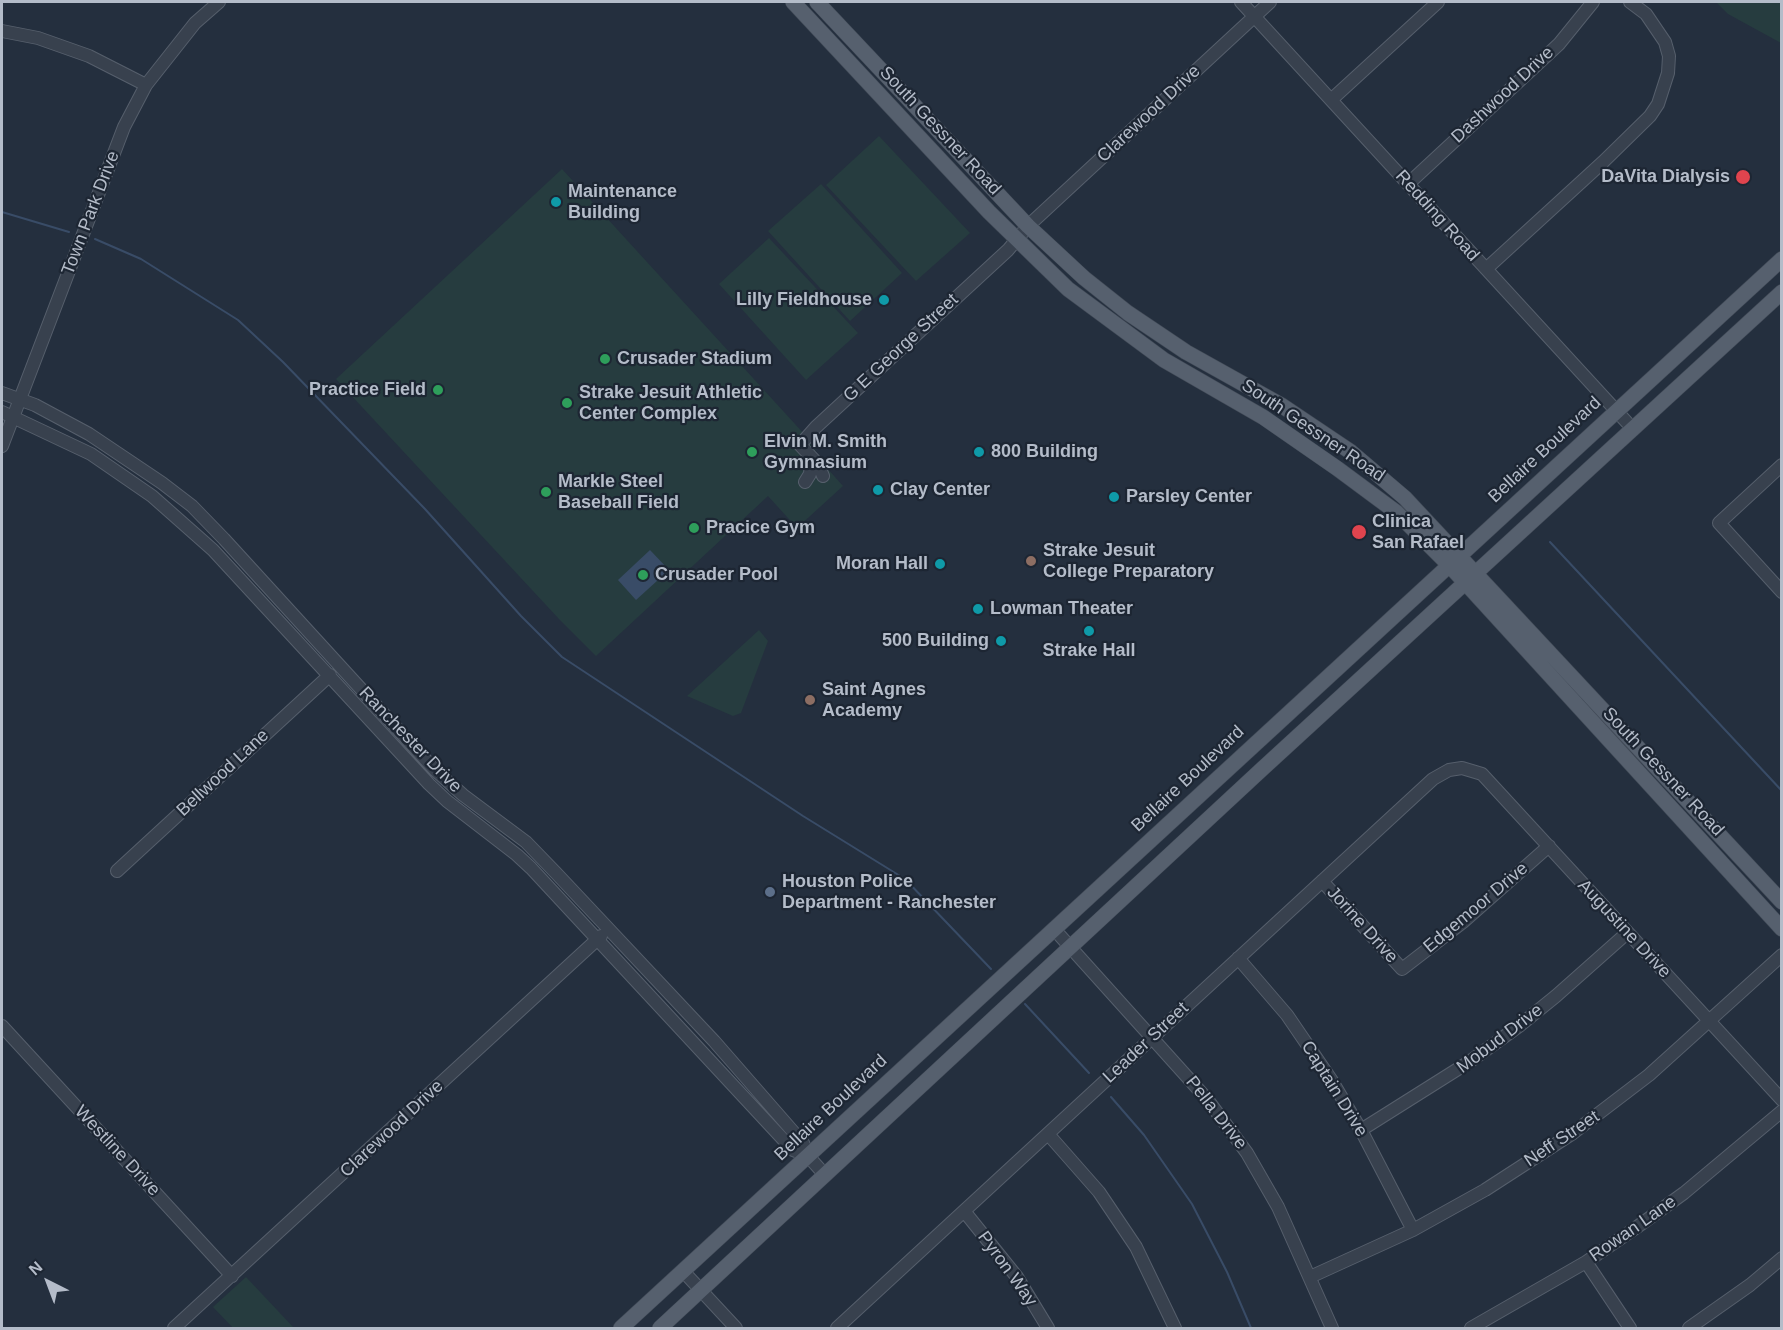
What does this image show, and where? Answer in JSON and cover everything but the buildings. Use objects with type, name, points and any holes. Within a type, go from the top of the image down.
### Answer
[{"type":"main road","name":"South Gessner Road","points":[[793,2],[1017,240],[1068,289],[1116,327],[1164,360],[1263,417],[1338,469],[1396,512],[1454,560]]},
{"type":"main road","name":"South Gessner Road","points":[[817,2],[1028,226],[1084,278],[1128,313],[1186,352],[1281,405],[1351,452],[1406,498],[1454,560],[1592,696],[1782,902]]},
{"type":"main road","points":[[851,64],[865,52]]},
{"type":"main road","points":[[927,145],[940,134]]},
{"type":"main road","name":"Bellaire Boulevard","points":[[621,1329],[1781,261]]},
{"type":"main road","points":[[660,1329],[1298,736],[1782,292]]},
{"type":"main road","points":[[1338,469],[1351,452]]},
{"type":"main road","name":"South Gessner Road","points":[[1471,578],[1579,709],[1782,929]]},
{"type":"main road","points":[[1579,709],[1592,696]]},
{"type":"main road","points":[[1282,719],[1298,736]]},
{"type":"main road","points":[[1682,820],[1694,809]]},
{"type":"main road","points":[[1164,827],[1181,845]]},
{"type":"street","name":"Town Park Drive","points":[[2,446],[7,414],[19,400],[122,134],[146,85],[183,37],[219,2]]},
{"type":"street","name":"Redding Road","points":[[1241,2],[1633,429]]},
{"type":"street","name":"Clarewood Drive","points":[[1017,240],[1028,226],[1270,2]]},
{"type":"street","points":[[1331,100],[1438,2]]},
{"type":"street","name":"Dashwood Drive","points":[[1408,184],[1559,44],[1593,2]]},
{"type":"street","points":[[1486,269],[1650,116],[1664,90],[1669,56],[1665,42],[1657,28],[1646,14],[1630,2]]},
{"type":"street","points":[[2,31],[38,38],[89,56],[146,85]]},
{"type":"street","name":"G E George Street","points":[[823,476],[818,464],[800,445],[1017,240]]},
{"type":"street","name":"Ranchester Drive","points":[[2,393],[35,405],[89,434],[172,489],[192,506],[416,749],[450,783],[526,842],[609,929],[714,1041],[803,1143],[808,1156],[825,1175]]},
{"type":"street","name":"Ranchester Drive","points":[[7,414],[91,454],[133,481],[213,550],[447,801],[517,855],[794,1151],[808,1156]]},
{"type":"street","name":"G E George Street","points":[[805,483],[810,474],[812,458]]},
{"type":"street","points":[[1782,465],[1719,523],[1782,592]]},
{"type":"street","points":[[133,481],[141,469]]},
{"type":"street","points":[[230,568],[241,558]]},
{"type":"street","points":[[307,650],[317,641]]},
{"type":"street","name":"Bellwood Lane","points":[[117,871],[330,675]]},
{"type":"street","points":[[406,759],[416,749]]},
{"type":"street","name":"Augustine Drive","points":[[1462,768],[1482,774],[1782,1100]]},
{"type":"street","name":"Leader Street","points":[[837,1329],[1433,779],[1449,770],[1462,768]]},
{"type":"street","points":[[517,855],[526,842]]},
{"type":"street","name":"Edgemoor Drive","points":[[1402,969],[1463,922],[1549,846]]},
{"type":"street","name":"Jorine Drive","points":[[1322,881],[1402,969]]},
{"type":"street","name":"Clarewood Drive","points":[[174,1329],[609,929]]},
{"type":"street","name":"Pella Drive","points":[[1054,929],[1208,1099],[1247,1153],[1278,1207],[1332,1329]]},
{"type":"street","name":"Mobud Drive","points":[[1361,1130],[1460,1069],[1519,1026],[1627,933]]},
{"type":"street","name":"Neff Street","points":[[1310,1277],[1413,1230],[1485,1190],[1573,1133],[1649,1075],[1782,955]]},
{"type":"street","name":"Captain Drive","points":[[1238,958],[1287,1015],[1332,1081],[1361,1130],[1413,1230]]},
{"type":"street","name":"Westline Drive","points":[[2,1026],[232,1276]]},
{"type":"street","points":[[701,1053],[714,1041]]},
{"type":"street","points":[[745,1099],[756,1090]]},
{"type":"street","name":"Rowan Lane","points":[[1471,1329],[1586,1262],[1684,1193],[1782,1111]]},
{"type":"street","points":[[1048,1134],[1099,1192],[1136,1247],[1175,1329]]},
{"type":"street","name":"Pyron Way","points":[[964,1211],[1017,1277],[1048,1329]]},
{"type":"street","points":[[1689,1329],[1750,1285],[1782,1258]]},
{"type":"street","points":[[1586,1262],[1630,1329]]},
{"type":"street","points":[[683,1271],[736,1329]]},
{"type":"green space","points":[[1716,2],[1781,2],[1781,43],[1728,14]]},
{"type":"green space","points":[[879,136],[970,233],[916,281],[826,185]]},
{"type":"green space","name":"Strake Jesuit Athletic Center Complex","points":[[562,169],[816,447],[815,452],[818,458],[843,486],[797,528],[768,496],[596,656],[336,379]]},
{"type":"green space","points":[[821,184],[902,273],[850,321],[768,231]]},
{"type":"green space","points":[[769,238],[858,333],[806,380],[719,284]]},
{"type":"green space","points":[[759,630],[768,641],[741,713],[733,716],[687,696]]},
{"type":"green space","points":[[246,1277],[294,1328],[233,1328],[213,1307]]},
{"type":"water","name":"Crusader Pool","points":[[650,550],[669,570],[636,600],[618,580]]},
{"type":"waterway","points":[[2,212],[69,232]]},
{"type":"waterway","points":[[95,239],[141,259],[238,320],[283,362],[425,509],[521,616],[562,657],[803,816],[905,879],[991,969]]},
{"type":"waterway","points":[[1550,542],[1782,791]]},
{"type":"waterway","points":[[1025,1004],[1089,1073]]},
{"type":"waterway","points":[[1111,1097],[1144,1135],[1192,1204],[1227,1272],[1251,1328]]},
{"type":"place","name":"DaVita Dialysis","points":[[1743,177]]},
{"type":"place","name":"Maintenance Building","points":[[556,202]]},
{"type":"place","name":"Lilly Fieldhouse","points":[[884,300]]},
{"type":"place","name":"Crusader Stadium","points":[[605,359]]},
{"type":"place","name":"Practice Field","points":[[438,390]]},
{"type":"place","name":"Strake Jesuit Athletic Center Complex","points":[[567,403]]},
{"type":"place","name":"Elvin M. Smith Gymnasium","points":[[752,452]]},
{"type":"place","name":"800 Building","points":[[979,452]]},
{"type":"place","name":"Clay Center","points":[[878,490]]},
{"type":"place","name":"Markle Steel Baseball Field","points":[[546,492]]},
{"type":"place","name":"Parsley Center","points":[[1114,497]]},
{"type":"place","name":"Pracice Gym","points":[[694,528]]},
{"type":"place","name":"Clinica San Rafael","points":[[1359,532]]},
{"type":"place","name":"Strake Jesuit College Preparatory","points":[[1031,561]]},
{"type":"place","name":"Moran Hall","points":[[940,564]]},
{"type":"place","name":"Crusader Pool","points":[[643,575]]},
{"type":"place","name":"Lowman Theater","points":[[978,609]]},
{"type":"place","name":"Strake Hall","points":[[1089,631]]},
{"type":"place","name":"500 Building","points":[[1001,641]]},
{"type":"place","name":"Saint Agnes Academy","points":[[810,700]]},
{"type":"place","name":"Houston Police Department - Ranchester","points":[[770,892]]}]
